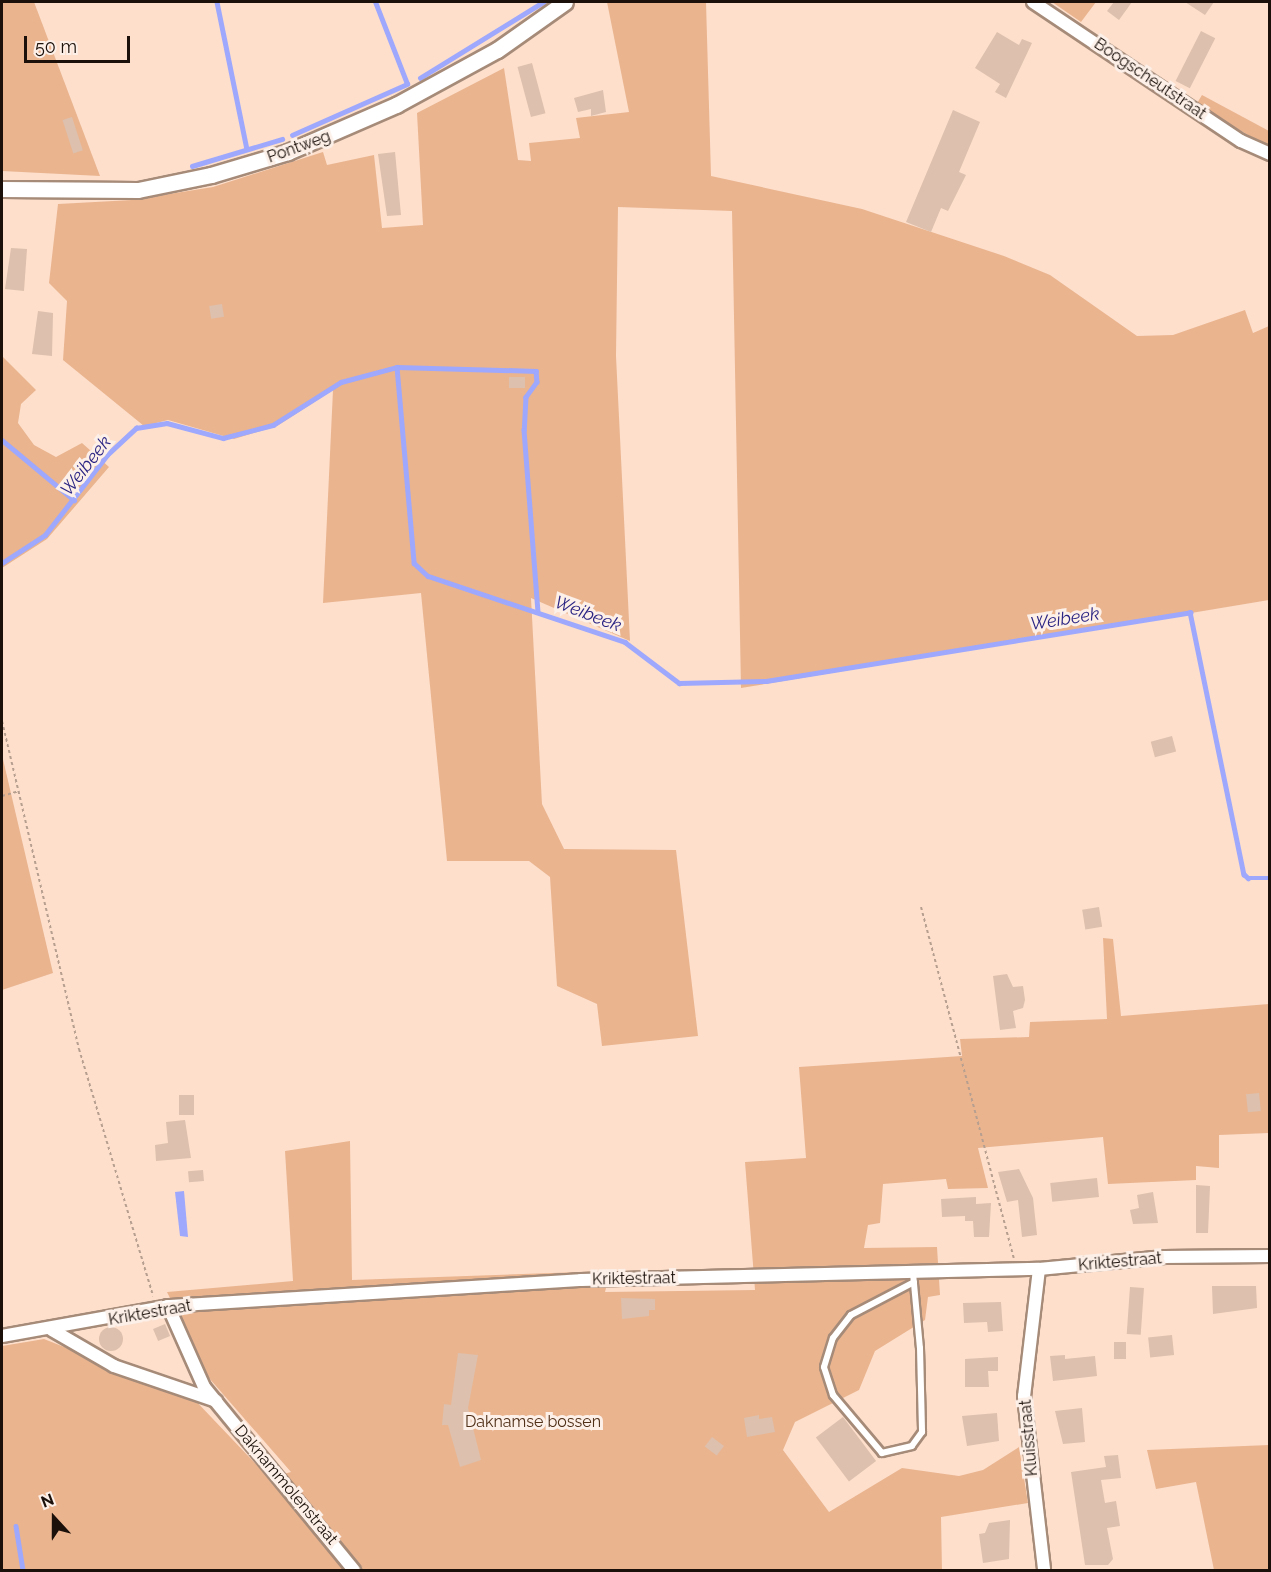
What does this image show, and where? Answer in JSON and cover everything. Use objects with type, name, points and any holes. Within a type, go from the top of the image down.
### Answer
[{"type":"street","name":"Pontweg","points":[[2,189],[138,189],[211,176],[288,152],[396,105],[497,50],[565,2]]},
{"type":"street","name":"Boogscheutstraat","points":[[1033,2],[1241,141],[1269,153]]},
{"type":"street","name":"Kriktestraat","points":[[2,1336],[52,1330],[168,1306],[581,1280],[914,1277],[1039,1269],[1164,1257],[1269,1256]]},
{"type":"street","name":"Kluisstraat","points":[[1039,1269],[1024,1415],[1044,1570]]},
{"type":"street","name":"Daknammolenstraat","points":[[168,1306],[204,1387],[354,1570]]},
{"type":"street","points":[[52,1330],[114,1366],[216,1401]]},
{"type":"lane","points":[[914,1277],[922,1432],[912,1446],[882,1453],[833,1395],[824,1367],[833,1338],[851,1315],[914,1277]]},
{"type":"path","points":[[2,722],[79,1049],[154,1297],[168,1306]]},
{"type":"path","points":[[2,796],[18,791]]},
{"type":"path","points":[[921,908],[981,1148],[1017,1269]]},
{"type":"green space","points":[[2,2],[34,2],[100,176],[2,171]]},
{"type":"green space","points":[[607,2],[706,2],[711,176],[862,209],[1004,256],[1050,275],[1137,336],[1173,335],[1245,310],[1253,333],[1269,326],[1269,600],[741,688],[732,211],[618,207],[616,356],[630,641],[531,598],[542,804],[564,849],[676,850],[698,1036],[602,1046],[597,1004],[557,986],[550,877],[529,861],[447,861],[421,593],[323,603],[333,390],[277,426],[234,439],[168,420],[144,426],[63,360],[67,301],[49,283],[58,204],[132,200],[213,187],[323,152],[327,165],[374,155],[382,228],[423,225],[417,113],[504,68],[518,160],[531,161],[529,143],[580,138],[576,118],[629,112]]},
{"type":"green space","points":[[1052,2],[1096,2],[1081,22]]},
{"type":"green space","points":[[1202,95],[1269,131],[1269,147],[1196,105]]},
{"type":"green space","points":[[2,356],[36,390],[21,404],[18,423],[34,445],[56,457],[82,443],[109,467],[47,539],[2,568]]},
{"type":"green space","points":[[2,755],[53,973],[2,990]]},
{"type":"green space","name":"Daknamse bossen","points":[[1103,938],[1113,939],[1121,1016],[1269,1004],[1269,1133],[1219,1135],[1219,1168],[1196,1166],[1196,1180],[1108,1184],[1103,1137],[978,1148],[988,1188],[948,1189],[946,1179],[883,1184],[880,1223],[868,1225],[864,1248],[937,1247],[940,1295],[928,1297],[925,1320],[875,1351],[859,1390],[795,1422],[783,1450],[829,1512],[902,1468],[959,1476],[983,1470],[1019,1447],[1028,1503],[941,1517],[942,1570],[2,1570],[2,1346],[44,1339],[193,1398],[269,1478],[291,1472],[209,1378],[167,1292],[293,1281],[285,1151],[350,1141],[352,1280],[610,1271],[605,1292],[755,1290],[745,1162],[806,1158],[799,1067],[962,1056],[960,1039],[1029,1037],[1030,1022],[1107,1019]]},
{"type":"green space","points":[[1269,1445],[1269,1570],[1214,1570],[1196,1482],[1156,1489],[1147,1450]]},
{"type":"water","points":[[184,1191],[188,1237],[180,1236],[175,1192]]},
{"type":"building","points":[[1114,2],[1132,2],[1119,20],[1107,11]]},
{"type":"building","points":[[1185,2],[1214,2],[1205,15]]},
{"type":"building","points":[[1201,31],[1215,38],[1190,88],[1176,81]]},
{"type":"building","points":[[997,32],[1019,45],[1022,39],[1032,43],[1006,98],[995,92],[1000,84],[975,68]]},
{"type":"building","points":[[532,63],[545,113],[531,117],[518,67]]},
{"type":"building","points":[[603,90],[606,112],[591,116],[591,109],[578,112],[574,98]]},
{"type":"building","points":[[953,110],[980,122],[959,172],[966,175],[948,211],[941,208],[931,232],[906,222]]},
{"type":"building","points":[[72,117],[83,150],[73,153],[62,120]]},
{"type":"building","points":[[395,152],[401,215],[387,216],[378,154]]},
{"type":"building","points":[[11,248],[27,249],[24,291],[5,289]]},
{"type":"building","points":[[222,304],[224,317],[211,319],[209,306]]},
{"type":"building","points":[[38,311],[53,313],[52,356],[32,354]]},
{"type":"building","points":[[509,377],[525,377],[525,388],[509,388]]},
{"type":"building","points":[[1172,736],[1176,751],[1155,757],[1151,742]]},
{"type":"building","points":[[1099,907],[1102,927],[1085,929],[1082,910]]},
{"type":"building","points":[[1007,974],[1013,987],[1023,986],[1025,1000],[1023,1008],[1013,1011],[1016,1028],[1000,1030],[993,976]]},
{"type":"building","points":[[1259,1093],[1261,1111],[1248,1112],[1246,1094]]},
{"type":"building","points":[[179,1095],[194,1095],[194,1115],[179,1115]]},
{"type":"building","points":[[185,1120],[191,1158],[156,1161],[155,1145],[168,1143],[166,1122]]},
{"type":"building","points":[[1019,1169],[1033,1198],[1037,1235],[1022,1237],[1018,1200],[1007,1202],[998,1172]]},
{"type":"building","points":[[203,1170],[204,1181],[189,1182],[188,1171]]},
{"type":"building","points":[[1097,1178],[1099,1197],[1052,1202],[1050,1183]]},
{"type":"building","points":[[1196,1185],[1210,1186],[1208,1233],[1196,1233]]},
{"type":"building","points":[[1153,1192],[1158,1223],[1133,1224],[1130,1210],[1139,1208],[1137,1195]]},
{"type":"building","points":[[976,1197],[976,1204],[991,1203],[989,1237],[974,1237],[973,1221],[965,1221],[965,1216],[942,1217],[941,1199]]},
{"type":"building","points":[[1212,1286],[1256,1286],[1257,1308],[1213,1314]]},
{"type":"building","points":[[1130,1287],[1144,1288],[1141,1335],[1127,1334]]},
{"type":"building","points":[[621,1298],[655,1299],[655,1310],[649,1310],[649,1316],[622,1319]]},
{"type":"building","points":[[1001,1302],[1003,1331],[988,1332],[987,1322],[964,1323],[963,1303]]},
{"type":"building","points":[[165,1324],[170,1336],[158,1341],[153,1329]]},
{"type":"building","points":[[111,1327],[119,1331],[123,1339],[119,1347],[111,1351],[103,1347],[99,1339],[103,1331]]},
{"type":"building","points":[[1172,1335],[1174,1355],[1150,1357],[1148,1338]]},
{"type":"building","points":[[1114,1342],[1126,1342],[1126,1359],[1114,1359]]},
{"type":"building","points":[[458,1353],[478,1355],[468,1408],[481,1460],[460,1467],[448,1425],[442,1425],[444,1404],[451,1405]]},
{"type":"building","points":[[1065,1355],[1065,1359],[1095,1356],[1097,1376],[1053,1381],[1050,1356]]},
{"type":"building","points":[[998,1357],[998,1371],[988,1371],[989,1387],[965,1387],[965,1359]]},
{"type":"building","points":[[1082,1408],[1085,1442],[1063,1444],[1055,1411]]},
{"type":"building","points":[[997,1413],[999,1441],[967,1446],[962,1416]]},
{"type":"building","points":[[759,1415],[759,1419],[772,1417],[775,1432],[747,1437],[744,1418]]},
{"type":"building","points":[[843,1417],[876,1461],[849,1481],[816,1437]]},
{"type":"building","points":[[712,1437],[724,1446],[717,1456],[705,1447]]},
{"type":"building","points":[[1118,1455],[1121,1478],[1101,1480],[1105,1503],[1116,1501],[1120,1526],[1107,1528],[1113,1559],[1108,1565],[1085,1565],[1071,1472],[1106,1467],[1104,1456]]},
{"type":"building","points":[[1010,1520],[1009,1559],[983,1563],[979,1534],[985,1533],[989,1523]]},
{"type":"waterway","points":[[217,2],[247,149]]},
{"type":"waterway","points":[[292,135],[407,84],[375,2]]},
{"type":"waterway","points":[[420,78],[543,2]]},
{"type":"waterway","points":[[192,166],[282,139]]},
{"type":"waterway","points":[[397,367],[536,371],[537,382],[526,397],[524,430],[538,610]]},
{"type":"waterway","name":"Weibeek","points":[[2,563],[45,535],[107,455],[136,428],[167,423],[223,438],[273,425],[341,382],[397,367],[414,563],[428,576],[625,642],[679,683],[766,681],[1190,612],[1244,874],[1248,878],[1270,878]]},
{"type":"waterway","points":[[2,440],[74,500]]},
{"type":"waterway","points":[[16,1526],[23,1570]]}]
